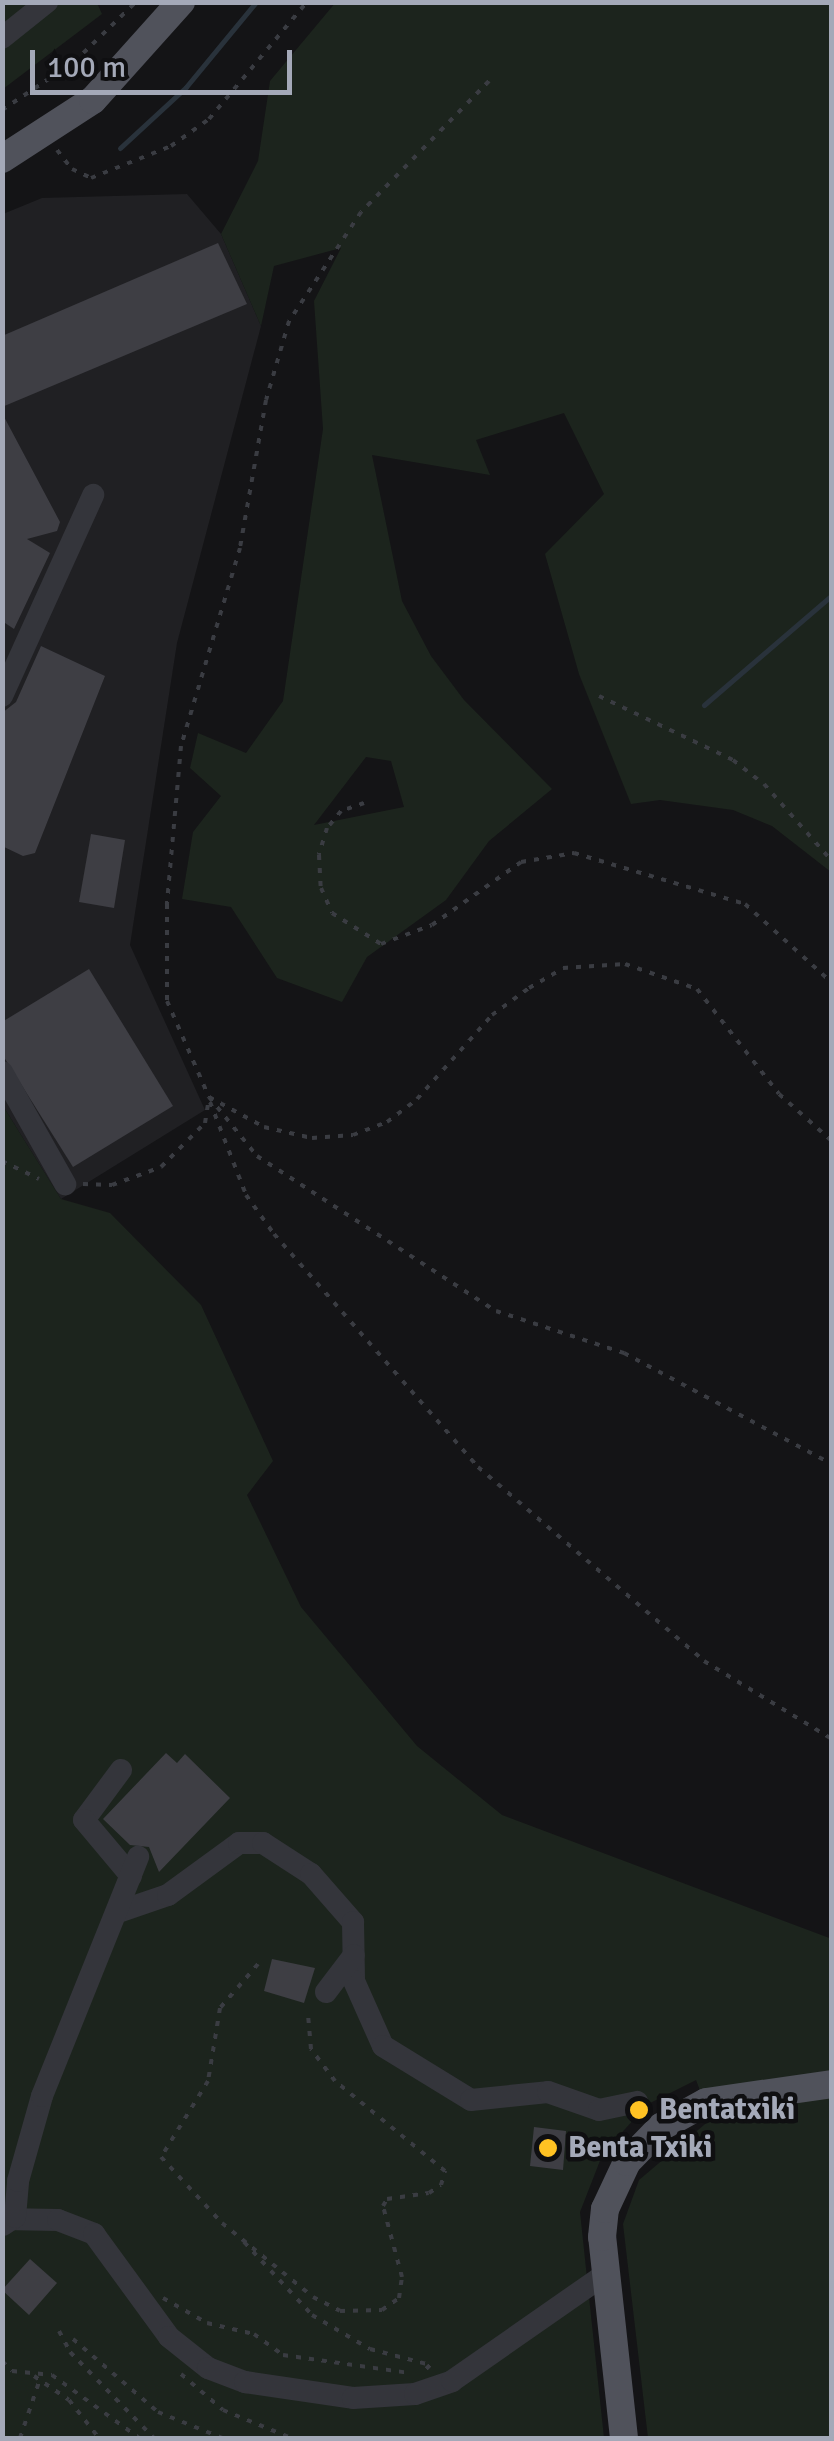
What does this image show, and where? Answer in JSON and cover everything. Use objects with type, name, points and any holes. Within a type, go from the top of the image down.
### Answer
[{"type":"main road","points":[[2,159],[46,135],[118,78],[181,2]]},
{"type":"main road","points":[[624,2438],[602,2237],[615,2183],[661,2127],[706,2102],[832,2084]]},
{"type":"street","points":[[2,38],[47,2]]},
{"type":"street","points":[[2,696],[94,495]]},
{"type":"street","points":[[2,1072],[66,1184]]},
{"type":"street","points":[[121,1770],[84,1820],[134,1867],[42,2096],[7,2220],[76,2224],[94,2234],[169,2337],[201,2364],[245,2382],[353,2398],[416,2394],[474,2369],[529,2321],[568,2303],[604,2275]]},
{"type":"street","points":[[118,1912],[168,1895],[239,1843],[263,1843],[343,1904],[354,1922],[357,1992],[374,2036],[447,2088],[489,2101],[548,2092],[599,2110],[637,2102]]},
{"type":"street","points":[[326,1992],[354,1955]]},
{"type":"path","points":[[2,110],[74,62],[136,2]]},
{"type":"path","points":[[46,135],[72,169],[91,178],[170,146],[209,119],[307,2]]},
{"type":"path","points":[[489,81],[360,212],[306,288],[266,400],[240,548],[181,746],[167,904],[167,1001],[246,1195],[274,1234],[478,1466],[704,1661],[832,1739]]},
{"type":"path","points":[[598,696],[733,760],[764,784],[832,861]]},
{"type":"path","points":[[364,802],[341,810],[327,828],[319,855],[321,888],[332,913],[381,944],[432,925],[521,862],[574,852],[745,904],[832,983]]},
{"type":"path","points":[[209,1097],[264,1126],[312,1138],[353,1135],[387,1122],[416,1099],[492,1015],[529,988],[563,968],[624,964],[697,989],[779,1094],[832,1141]]},
{"type":"path","points":[[3,1162],[66,1184],[112,1185],[160,1167],[189,1146],[204,1123],[209,1097]]},
{"type":"path","points":[[209,1097],[257,1156],[496,1311],[624,1352],[832,1464]]},
{"type":"path","points":[[158,2299],[171,2297],[208,2323],[254,2334],[283,2355],[419,2376],[430,2365],[389,2357],[312,2315],[161,2157],[208,2080],[220,2008],[258,1964]]},
{"type":"path","points":[[241,2238],[340,2311],[382,2310],[400,2298],[402,2277],[383,2206],[386,2200],[429,2193],[445,2171],[334,2081],[311,2049],[308,2011]]},
{"type":"path","points":[[60,2331],[70,2352],[154,2438]]},
{"type":"path","points":[[169,2337],[176,2364],[202,2395],[291,2438]]},
{"type":"path","points":[[73,2339],[158,2412],[222,2438]]},
{"type":"path","points":[[2,2362],[12,2371],[52,2375],[138,2438]]},
{"type":"path","points":[[20,2438],[37,2378],[68,2400],[98,2438]]},
{"type":"shaded area","points":[[336,2],[831,3],[831,872],[772,826],[733,810],[660,800],[631,804],[579,674],[545,554],[604,494],[564,413],[476,440],[490,475],[372,455],[402,601],[431,656],[464,700],[552,789],[489,841],[446,900],[367,957],[342,1002],[277,978],[231,907],[182,899],[193,832],[221,796],[190,768],[198,733],[246,753],[283,701],[323,429],[314,301],[341,248],[274,266],[261,326],[221,234],[258,161],[270,81]],"holes":[[[366,757],[391,761],[404,807],[314,825]]]},
{"type":"shaded area","points":[[3,3],[97,3],[102,14],[3,89]]},
{"type":"shaded area","points":[[187,194],[221,234],[261,326],[177,643],[130,945],[205,1110],[61,1199],[3,1106],[3,214],[42,198]]},
{"type":"shaded area","points":[[3,1106],[61,1199],[110,1213],[201,1305],[273,1461],[247,1495],[301,1607],[417,1746],[502,1815],[832,1939],[831,2438],[648,2438],[623,2224],[639,2180],[711,2119],[696,2080],[648,2104],[603,2153],[580,2212],[604,2438],[3,2438]]},
{"type":"building","points":[[218,243],[247,304],[2,407],[2,336]]},
{"type":"building","points":[[2,413],[60,522],[57,531],[27,539],[50,553],[14,629],[2,621]]},
{"type":"building","points":[[41,646],[105,676],[35,853],[23,856],[2,846],[2,713],[16,702]]},
{"type":"building","points":[[91,834],[125,840],[114,908],[79,902]]},
{"type":"building","points":[[89,969],[173,1106],[73,1167],[2,1054],[2,1022]]},
{"type":"building","points":[[166,1753],[177,1763],[185,1754],[230,1798],[159,1872],[149,1847],[130,1845],[103,1819]]},
{"type":"building","points":[[272,1959],[315,1968],[304,2003],[264,1991]]},
{"type":"building","name":"Benta Txiki","points":[[534,2127],[566,2131],[563,2170],[530,2166]]},
{"type":"building","points":[[30,2259],[57,2283],[29,2315],[2,2290]]},
{"type":"waterway","points":[[120,148],[186,87],[256,2]]},
{"type":"waterway","points":[[704,705],[832,595]]},
{"type":"place","name":"Bentatxiki","points":[[639,2110]]},
{"type":"place","name":"Benta Txiki","points":[[548,2148]]}]
